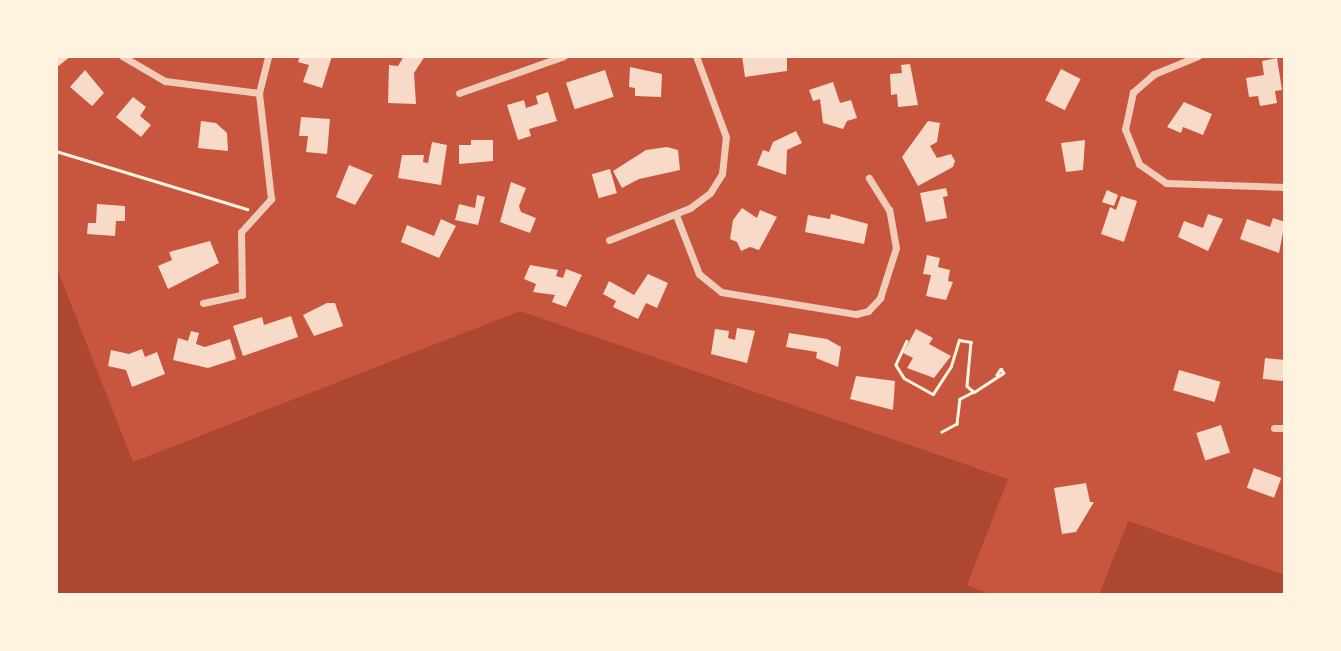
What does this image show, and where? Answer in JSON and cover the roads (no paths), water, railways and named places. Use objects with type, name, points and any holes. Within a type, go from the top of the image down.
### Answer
[{"type":"street","points":[[122,56],[165,81],[259,93]]},
{"type":"street","points":[[203,303],[242,295],[241,232],[260,215],[273,188],[259,93],[268,56]]},
{"type":"street","points":[[459,93],[564,56]]},
{"type":"street","points":[[609,240],[676,215],[710,193],[726,164],[726,137],[696,56]]},
{"type":"street","points":[[1198,56],[1147,78],[1133,92],[1125,129],[1139,164],[1166,183],[1285,187]]},
{"type":"street","points":[[676,215],[699,274],[721,292],[843,315],[868,311],[880,298],[896,248],[890,210],[869,178]]},
{"type":"street","points":[[1274,428],[1285,428]]}]
